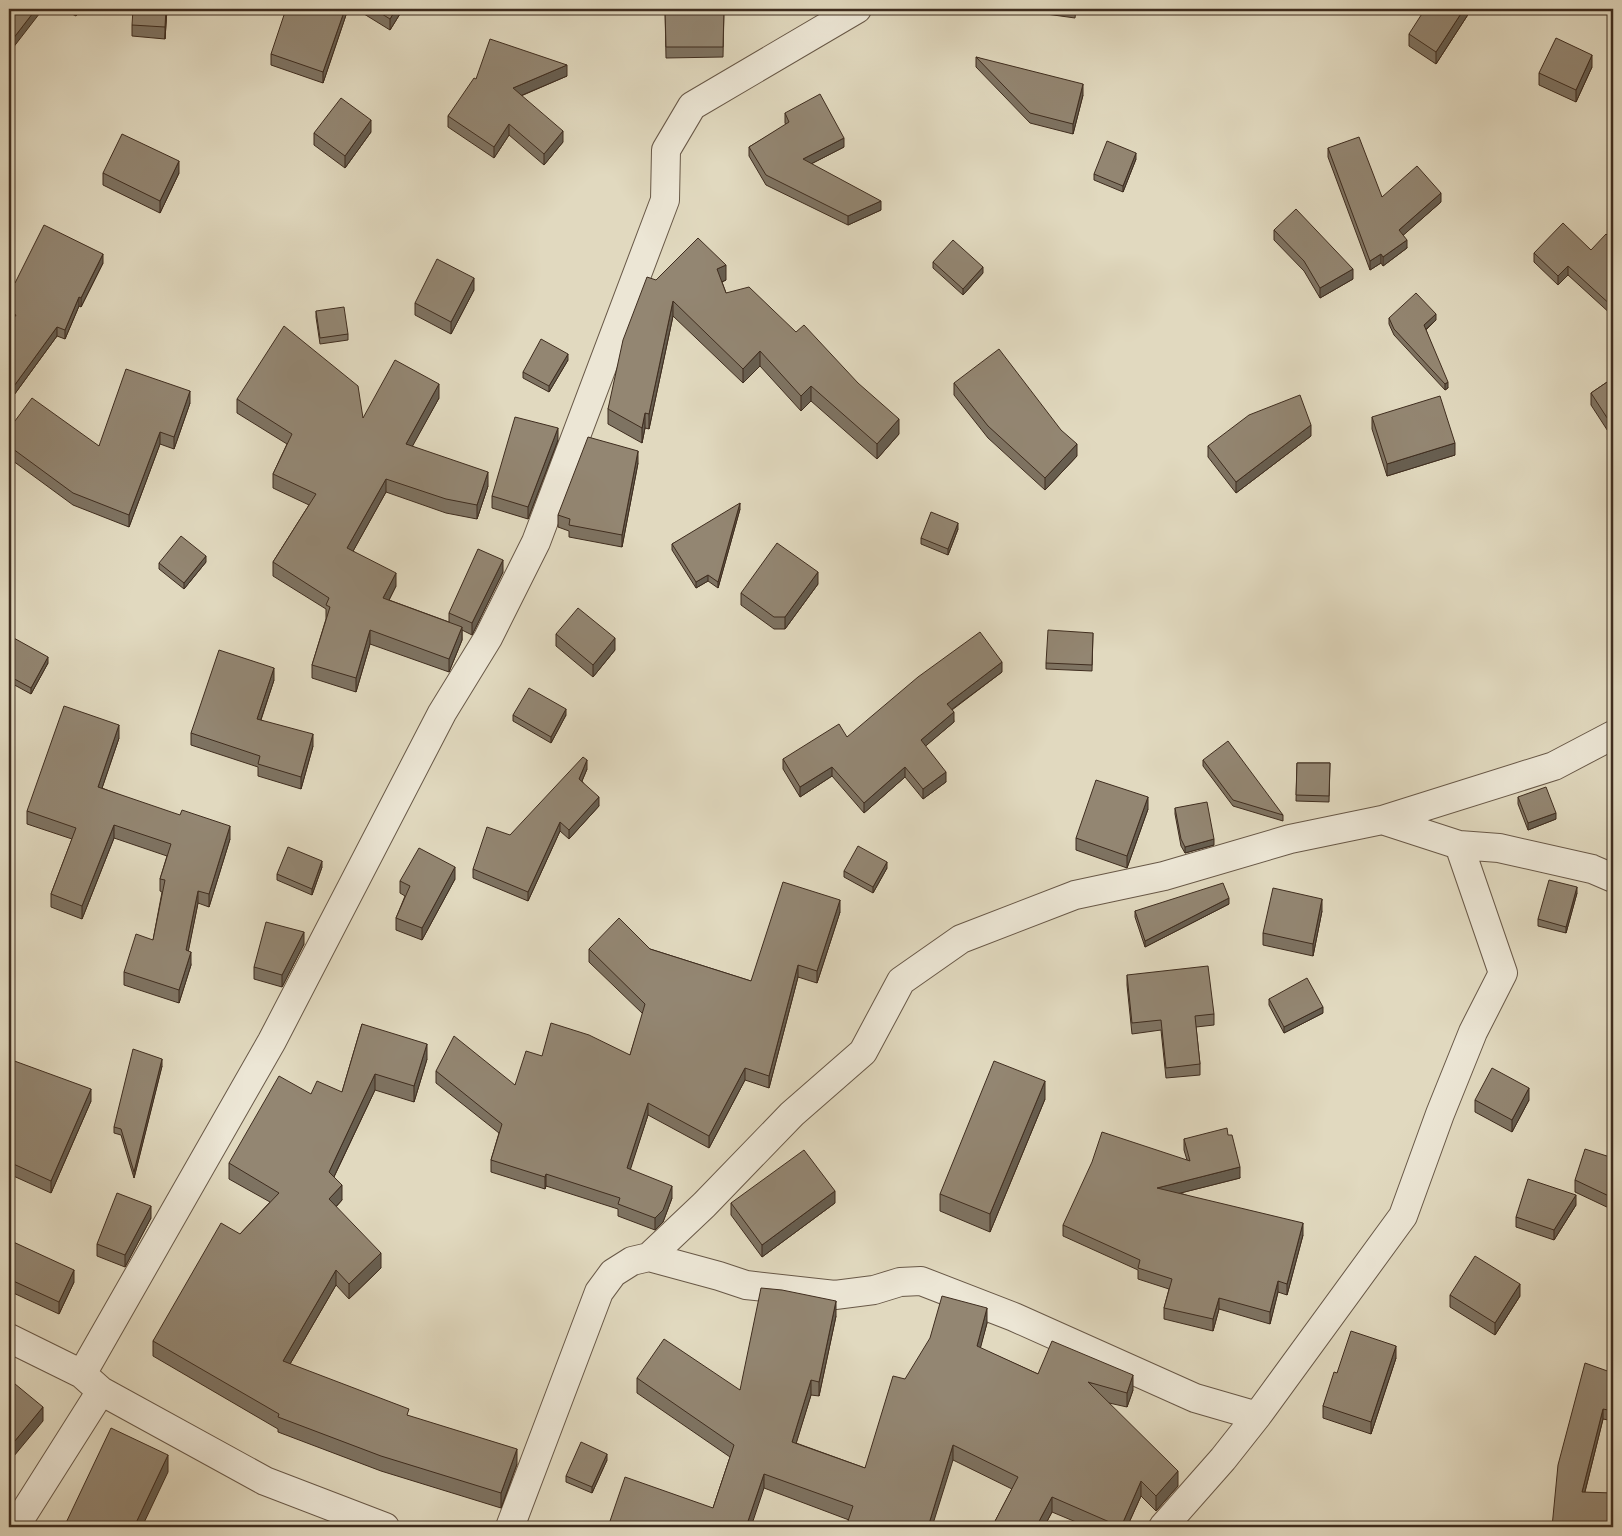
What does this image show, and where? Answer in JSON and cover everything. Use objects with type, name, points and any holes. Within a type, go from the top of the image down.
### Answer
[{"type":"street","points":[[15,1527],[272,1042],[442,713],[488,638],[536,542],[665,200],[666,150],[692,106],[857,9]]},
{"type":"street","points":[[649,1257],[704,1205],[792,1114],[863,1052],[901,981],[960,939],[1075,894],[1164,876],[1290,839],[1382,820],[1554,766],[1613,735]]},
{"type":"street","points":[[1382,820],[1459,845],[1499,848],[1592,869],[1613,878]]},
{"type":"street","points":[[1163,1527],[1223,1459],[1257,1416],[1403,1216],[1440,1114],[1473,1032],[1503,973],[1459,845]]},
{"type":"street","points":[[510,1527],[599,1292],[613,1273],[632,1261],[649,1257],[746,1285],[835,1295],[874,1290],[900,1282],[921,1281],[1014,1317],[1195,1398],[1257,1416]]},
{"type":"street","points":[[9,1338],[92,1382],[265,1481],[385,1527]]},
{"type":"building","points":[[9,9],[36,9],[9,44]]},
{"type":"building","points":[[133,9],[166,9],[165,27],[132,25]]},
{"type":"building","points":[[286,9],[345,9],[323,72],[271,54]]},
{"type":"building","points":[[374,9],[396,9],[390,19]]},
{"type":"building","points":[[665,9],[724,9],[723,47],[666,47]]},
{"type":"building","points":[[1054,9],[1075,9],[1075,12]]},
{"type":"building","points":[[1425,9],[1464,9],[1436,52],[1409,34]]},
{"type":"building","points":[[1556,38],[1592,55],[1576,90],[1539,73]]},
{"type":"building","points":[[490,39],[567,65],[513,88],[563,131],[544,154],[509,124],[494,147],[448,116],[474,78],[476,79]]},
{"type":"building","points":[[976,57],[1083,84],[1073,124],[1030,113]]},
{"type":"building","points":[[820,94],[844,138],[803,159],[881,201],[848,216],[766,175],[749,147],[789,122],[785,113]]},
{"type":"building","points":[[341,98],[371,120],[345,156],[314,133]]},
{"type":"building","points":[[122,134],[179,161],[160,201],[103,173]]},
{"type":"building","points":[[1359,137],[1382,197],[1417,166],[1441,193],[1399,230],[1407,240],[1383,257],[1381,254],[1370,261],[1328,148]]},
{"type":"building","points":[[1107,141],[1136,153],[1123,186],[1094,174]]},
{"type":"building","points":[[1296,209],[1353,269],[1320,288],[1304,261],[1274,230]]},
{"type":"building","points":[[1563,223],[1591,250],[1606,234],[1613,240],[1613,307],[1568,266],[1558,276],[1534,253]]},
{"type":"building","points":[[44,225],[103,254],[81,298],[79,297],[65,330],[57,327],[14,386],[9,382],[9,325],[16,315],[9,312],[9,281],[15,283]]},
{"type":"building","points":[[698,238],[726,265],[717,269],[726,293],[749,287],[796,332],[804,325],[858,383],[899,419],[877,444],[811,386],[801,396],[760,351],[743,369],[673,301],[649,414],[645,413],[642,428],[608,409],[623,340],[647,277],[656,280]]},
{"type":"building","points":[[953,240],[983,267],[963,289],[933,262]]},
{"type":"building","points":[[437,259],[474,278],[451,322],[415,303]]},
{"type":"building","points":[[1416,293],[1436,314],[1424,325],[1448,382],[1445,384],[1394,329],[1389,318]]},
{"type":"building","points":[[344,307],[348,334],[320,338],[316,311]]},
{"type":"building","points":[[284,326],[358,386],[363,418],[395,360],[439,384],[406,444],[488,472],[477,505],[446,499],[386,479],[347,548],[396,573],[383,598],[462,627],[449,659],[370,630],[356,678],[312,665],[330,607],[326,605],[329,598],[273,562],[316,494],[273,474],[292,434],[237,399]]},
{"type":"building","points":[[541,339],[568,354],[549,386],[523,372]]},
{"type":"building","points":[[999,349],[1061,430],[1077,444],[1045,478],[988,426],[954,383]]},
{"type":"building","points":[[126,369],[190,391],[174,437],[160,432],[129,515],[73,493],[9,446],[9,429],[32,398],[99,446]]},
{"type":"building","points":[[1613,378],[1613,414],[1613,427],[1591,393]]},
{"type":"building","points":[[1300,395],[1311,425],[1236,482],[1208,446],[1249,415]]},
{"type":"building","points":[[1440,396],[1455,443],[1387,464],[1372,417]]},
{"type":"building","points":[[515,417],[558,428],[528,507],[492,496]]},
{"type":"building","points":[[588,437],[638,451],[622,535],[569,525],[570,519],[558,515]]},
{"type":"building","points":[[740,503],[718,582],[708,575],[696,582],[672,544]]},
{"type":"building","points":[[931,512],[958,523],[948,549],[921,538]]},
{"type":"building","points":[[181,536],[206,556],[184,583],[159,563]]},
{"type":"building","points":[[777,543],[818,572],[785,617],[774,617],[741,593]]},
{"type":"building","points":[[478,549],[503,560],[472,623],[449,613]]},
{"type":"building","points":[[578,608],[615,638],[593,665],[556,634]]},
{"type":"building","points":[[1048,630],[1093,633],[1092,665],[1046,663]]},
{"type":"building","points":[[980,632],[1002,662],[947,704],[954,712],[921,740],[946,772],[923,789],[905,767],[864,803],[832,767],[800,787],[783,759],[839,724],[847,737],[918,677]]},
{"type":"building","points":[[12,637],[48,657],[31,688],[9,676],[9,643]]},
{"type":"building","points":[[219,650],[274,668],[257,719],[313,734],[301,777],[258,764],[260,756],[191,733]]},
{"type":"building","points":[[529,688],[566,709],[551,737],[513,715]]},
{"type":"building","points":[[64,706],[119,725],[98,787],[180,815],[182,810],[230,826],[209,894],[198,891],[186,950],[191,952],[179,990],[124,972],[136,934],[153,940],[165,880],[160,879],[171,844],[114,825],[82,906],[51,894],[76,828],[27,811]]},
{"type":"building","points":[[1228,741],[1283,815],[1233,800],[1203,760]]},
{"type":"building","points":[[583,757],[587,760],[579,779],[599,797],[569,830],[560,822],[528,892],[473,869],[487,827],[510,835]]},
{"type":"building","points":[[1297,763],[1330,763],[1329,796],[1296,795]]},
{"type":"building","points":[[1096,780],[1148,797],[1127,856],[1076,838]]},
{"type":"building","points":[[1546,787],[1556,813],[1528,823],[1518,797]]},
{"type":"building","points":[[1207,802],[1214,839],[1185,847],[1181,839],[1175,808]]},
{"type":"building","points":[[858,846],[887,862],[873,887],[844,871]]},
{"type":"building","points":[[288,847],[322,861],[312,889],[277,874]]},
{"type":"building","points":[[419,848],[455,867],[422,928],[396,918],[410,886],[400,881]]},
{"type":"building","points":[[1549,880],[1577,887],[1566,927],[1538,919]]},
{"type":"building","points":[[783,882],[840,900],[817,971],[798,965],[769,1076],[745,1068],[709,1136],[648,1103],[627,1168],[672,1186],[663,1210],[655,1218],[618,1204],[620,1198],[546,1174],[545,1177],[491,1160],[502,1124],[436,1071],[454,1036],[515,1085],[526,1051],[542,1056],[551,1023],[589,1035],[630,1055],[645,1004],[589,949],[619,918],[650,949],[751,981]]},
{"type":"building","points":[[1223,883],[1229,898],[1145,941],[1135,911]]},
{"type":"building","points":[[1273,888],[1322,899],[1313,944],[1263,933]]},
{"type":"building","points":[[266,922],[304,932],[282,975],[254,967]]},
{"type":"building","points":[[1208,966],[1214,1014],[1195,1016],[1200,1064],[1166,1068],[1161,1020],[1132,1023],[1127,975]]},
{"type":"building","points":[[1307,978],[1323,1007],[1284,1027],[1269,999]]},
{"type":"building","points":[[362,1024],[427,1044],[414,1086],[375,1074],[329,1172],[342,1185],[329,1199],[381,1253],[349,1284],[336,1270],[283,1361],[409,1409],[407,1415],[517,1449],[501,1493],[381,1456],[278,1417],[279,1414],[153,1341],[221,1223],[240,1234],[279,1193],[229,1163],[279,1076],[311,1094],[317,1081],[342,1092]]},
{"type":"building","points":[[133,1049],[162,1059],[134,1172],[121,1129],[114,1127]]},
{"type":"building","points":[[9,1059],[91,1089],[51,1181],[9,1162]]},
{"type":"building","points":[[994,1061],[1045,1081],[990,1214],[940,1194]]},
{"type":"building","points":[[1492,1068],[1529,1088],[1512,1120],[1475,1100]]},
{"type":"building","points":[[1227,1128],[1228,1135],[1232,1135],[1240,1167],[1157,1188],[1303,1223],[1287,1284],[1278,1281],[1270,1312],[1219,1298],[1213,1319],[1164,1308],[1172,1279],[1138,1268],[1140,1260],[1063,1225],[1092,1162],[1102,1132],[1190,1161],[1184,1139]]},
{"type":"building","points":[[1585,1149],[1613,1158],[1613,1195],[1611,1197],[1575,1180]]},
{"type":"building","points":[[804,1150],[835,1191],[762,1245],[731,1203]]},
{"type":"building","points":[[1528,1179],[1576,1195],[1554,1230],[1516,1217]]},
{"type":"building","points":[[117,1193],[151,1206],[125,1255],[97,1244]]},
{"type":"building","points":[[9,1240],[74,1270],[59,1302],[9,1279]]},
{"type":"building","points":[[1475,1256],[1520,1284],[1495,1323],[1450,1295]]},
{"type":"building","points":[[761,1288],[782,1290],[836,1301],[819,1382],[811,1380],[792,1442],[865,1468],[893,1376],[905,1379],[930,1338],[942,1296],[987,1308],[977,1346],[1038,1374],[1052,1341],[1133,1375],[1127,1393],[1088,1382],[1178,1471],[1156,1496],[1141,1481],[1121,1527],[1052,1497],[1036,1527],[992,1527],[1018,1477],[953,1445],[928,1527],[846,1527],[853,1506],[764,1474],[746,1527],[608,1527],[625,1477],[713,1508],[734,1445],[637,1378],[664,1339],[740,1390]]},
{"type":"building","points":[[1351,1331],[1396,1346],[1371,1422],[1323,1406],[1334,1372],[1337,1373]]},
{"type":"building","points":[[1585,1363],[1613,1373],[1613,1411],[1603,1409],[1582,1492],[1613,1493],[1613,1527],[1552,1527],[1558,1465]]},
{"type":"building","points":[[9,1379],[43,1407],[9,1448]]},
{"type":"building","points":[[111,1428],[168,1455],[134,1527],[64,1527]]},
{"type":"building","points":[[581,1442],[607,1454],[592,1487],[566,1476]]}]
